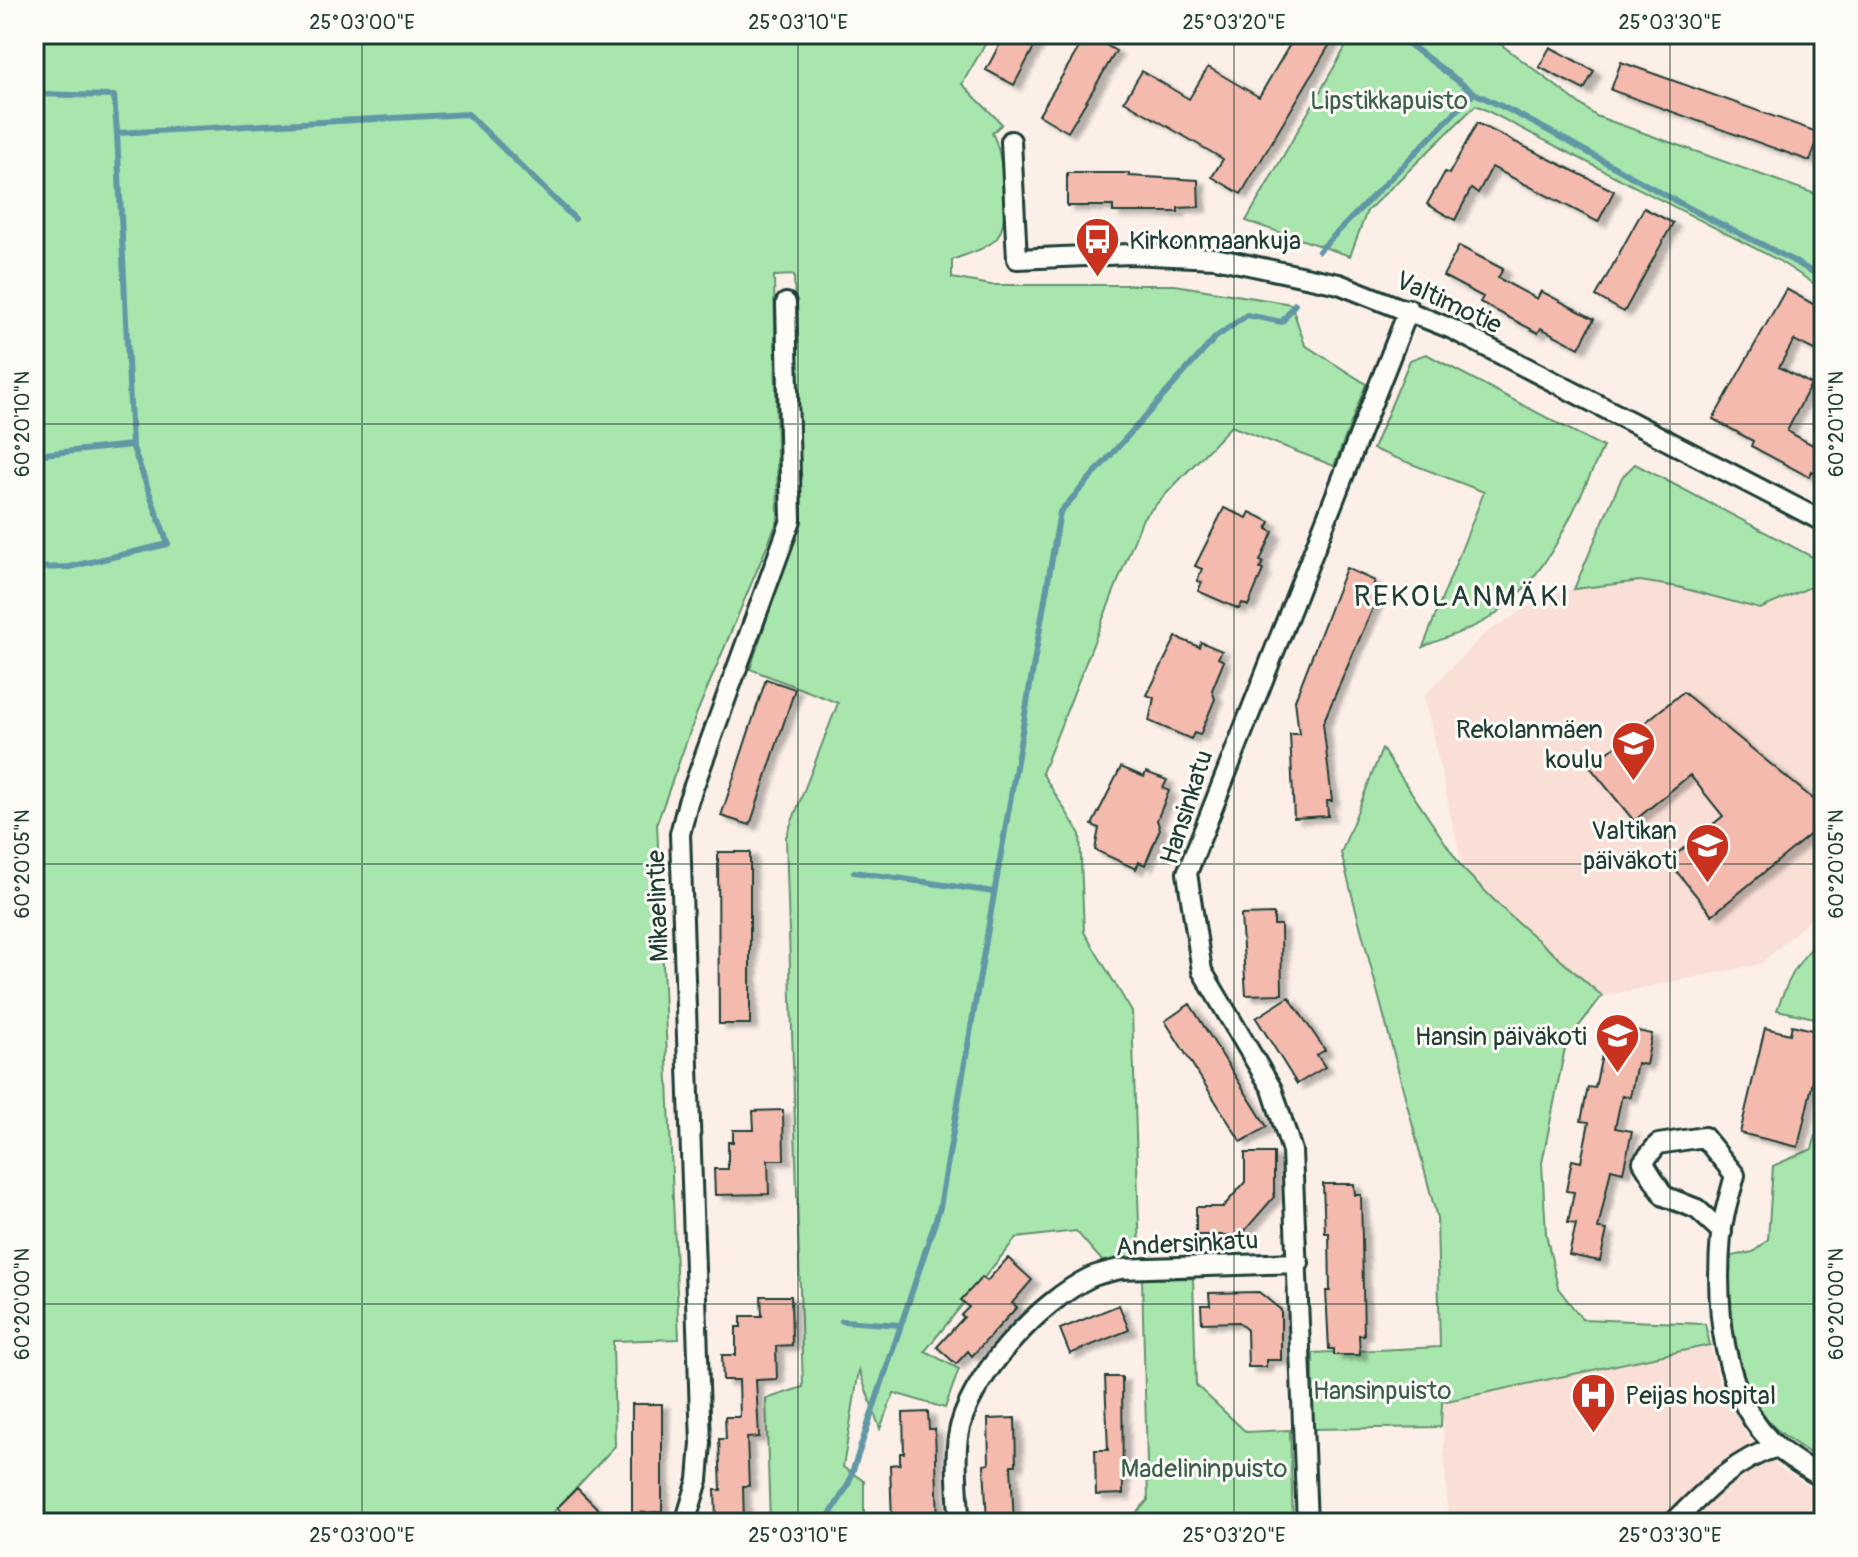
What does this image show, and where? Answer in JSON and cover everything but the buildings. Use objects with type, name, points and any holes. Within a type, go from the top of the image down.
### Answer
[{"type":"street","name":"Valtimotie","points":[[1011,141],[1017,259],[1130,254],[1215,258],[1325,280],[1409,309],[1824,522]]},
{"type":"street","name":"Mikaelintie","points":[[685,1523],[698,1480],[701,1443],[680,834],[688,802],[791,520],[786,303]]},
{"type":"street","name":"Hansinkatu","points":[[1307,1523],[1299,1263],[1292,1151],[1272,1089],[1202,971],[1187,873],[1409,309]]},
{"type":"street","points":[[1722,1232],[1697,1209],[1664,1196],[1643,1162],[1658,1144],[1704,1137],[1735,1175],[1722,1232],[1720,1277],[1731,1371],[1758,1424],[1777,1447],[1824,1479]]},
{"type":"street","name":"Andersinkatu","points":[[959,1523],[958,1438],[967,1407],[987,1372],[1056,1299],[1092,1276],[1120,1269],[1299,1263]]},
{"type":"street","points":[[1673,1523],[1709,1488],[1755,1453],[1777,1447]]},
{"type":"shaded area","name":"Rekolanmäen koulu","points":[[1640,581],[1678,587],[1760,609],[1824,581],[1824,907],[1760,964],[1602,996],[1508,914],[1463,869],[1424,696],[1483,635],[1549,594],[1596,584]]},
{"type":"shaded area","name":"Peijas hospital","points":[[1710,1345],[1720,1386],[1750,1440],[1780,1468],[1824,1496],[1824,1523],[1448,1523],[1442,1402]]},
{"type":"green space","points":[[34,34],[991,34],[962,84],[1002,124],[992,133],[1002,169],[1004,216],[993,242],[952,260],[952,278],[991,285],[1175,285],[1291,304],[1305,345],[1366,384],[1334,466],[1231,426],[1143,518],[1042,773],[1080,834],[1084,932],[1132,1012],[1140,1256],[1103,1262],[1076,1231],[1016,1238],[925,1351],[959,1369],[945,1408],[894,1393],[880,1429],[859,1370],[843,1467],[864,1481],[864,1523],[770,1523],[766,1399],[803,1387],[786,837],[838,703],[750,669],[801,518],[794,275],[774,276],[778,520],[696,715],[657,823],[679,1339],[613,1341],[615,1446],[548,1518],[553,1523],[34,1523]]},
{"type":"green space","name":"Lipstikkapuisto","points":[[1353,34],[1495,34],[1503,46],[1596,116],[1824,197],[1824,290],[1776,259],[1476,105],[1367,211],[1350,256],[1246,221]]},
{"type":"green space","points":[[1426,354],[1603,447],[1545,562],[1512,601],[1484,622],[1423,647],[1484,492],[1373,449],[1410,360]]},
{"type":"green space","points":[[1635,464],[1824,563],[1824,581],[1760,609],[1678,587],[1640,581],[1574,589],[1622,477]]},
{"type":"green space","name":"Hansinpuisto","points":[[1382,749],[1463,869],[1508,914],[1602,996],[1566,1043],[1542,1163],[1546,1234],[1558,1288],[1582,1319],[1705,1324],[1710,1345],[1442,1402],[1441,1427],[1313,1429],[1313,1353],[1440,1347],[1437,1218],[1341,853]]},
{"type":"green space","points":[[1824,938],[1824,1020],[1777,1010],[1789,980],[1801,961]]},
{"type":"green space","points":[[1824,1106],[1824,1464],[1778,1431],[1754,1403],[1735,1341],[1730,1274],[1731,1256],[1753,1252],[1768,1240],[1773,1166],[1812,1149]]},
{"type":"green space","name":"Madelininpuisto","points":[[1193,1278],[1196,1385],[1246,1432],[1290,1430],[1293,1523],[1127,1523],[1148,1500],[1142,1279]]},
{"type":"waterway","points":[[1403,34],[1405,41],[1474,93]]},
{"type":"waterway","points":[[1319,251],[1474,93],[1824,279]]},
{"type":"waterway","points":[[34,94],[114,96],[117,133]]},
{"type":"waterway","points":[[34,455],[132,445],[117,133],[468,114],[575,219]]},
{"type":"waterway","points":[[825,1523],[848,1485],[940,1207],[1060,512],[1216,337],[1247,315],[1282,322],[1295,304]]},
{"type":"waterway","points":[[34,568],[69,567],[168,544],[132,445]]},
{"type":"waterway","points":[[854,872],[994,892]]},
{"type":"waterway","points":[[842,1321],[901,1325]]},
{"type":"place","name":"Kirkonmaankuja","points":[[1098,279]]},
{"type":"place","name":"Rekolanmäen koulu","points":[[1634,783]]},
{"type":"place","name":"Valtikan päiväkoti","points":[[1708,884]]},
{"type":"place","name":"Hansin päiväkoti","points":[[1618,1075]]},
{"type":"place","name":"Peijas hospital","points":[[1594,1434]]},
{"type":"district","name":"REKOLANMÄKI","points":[[1462,596]]}]
